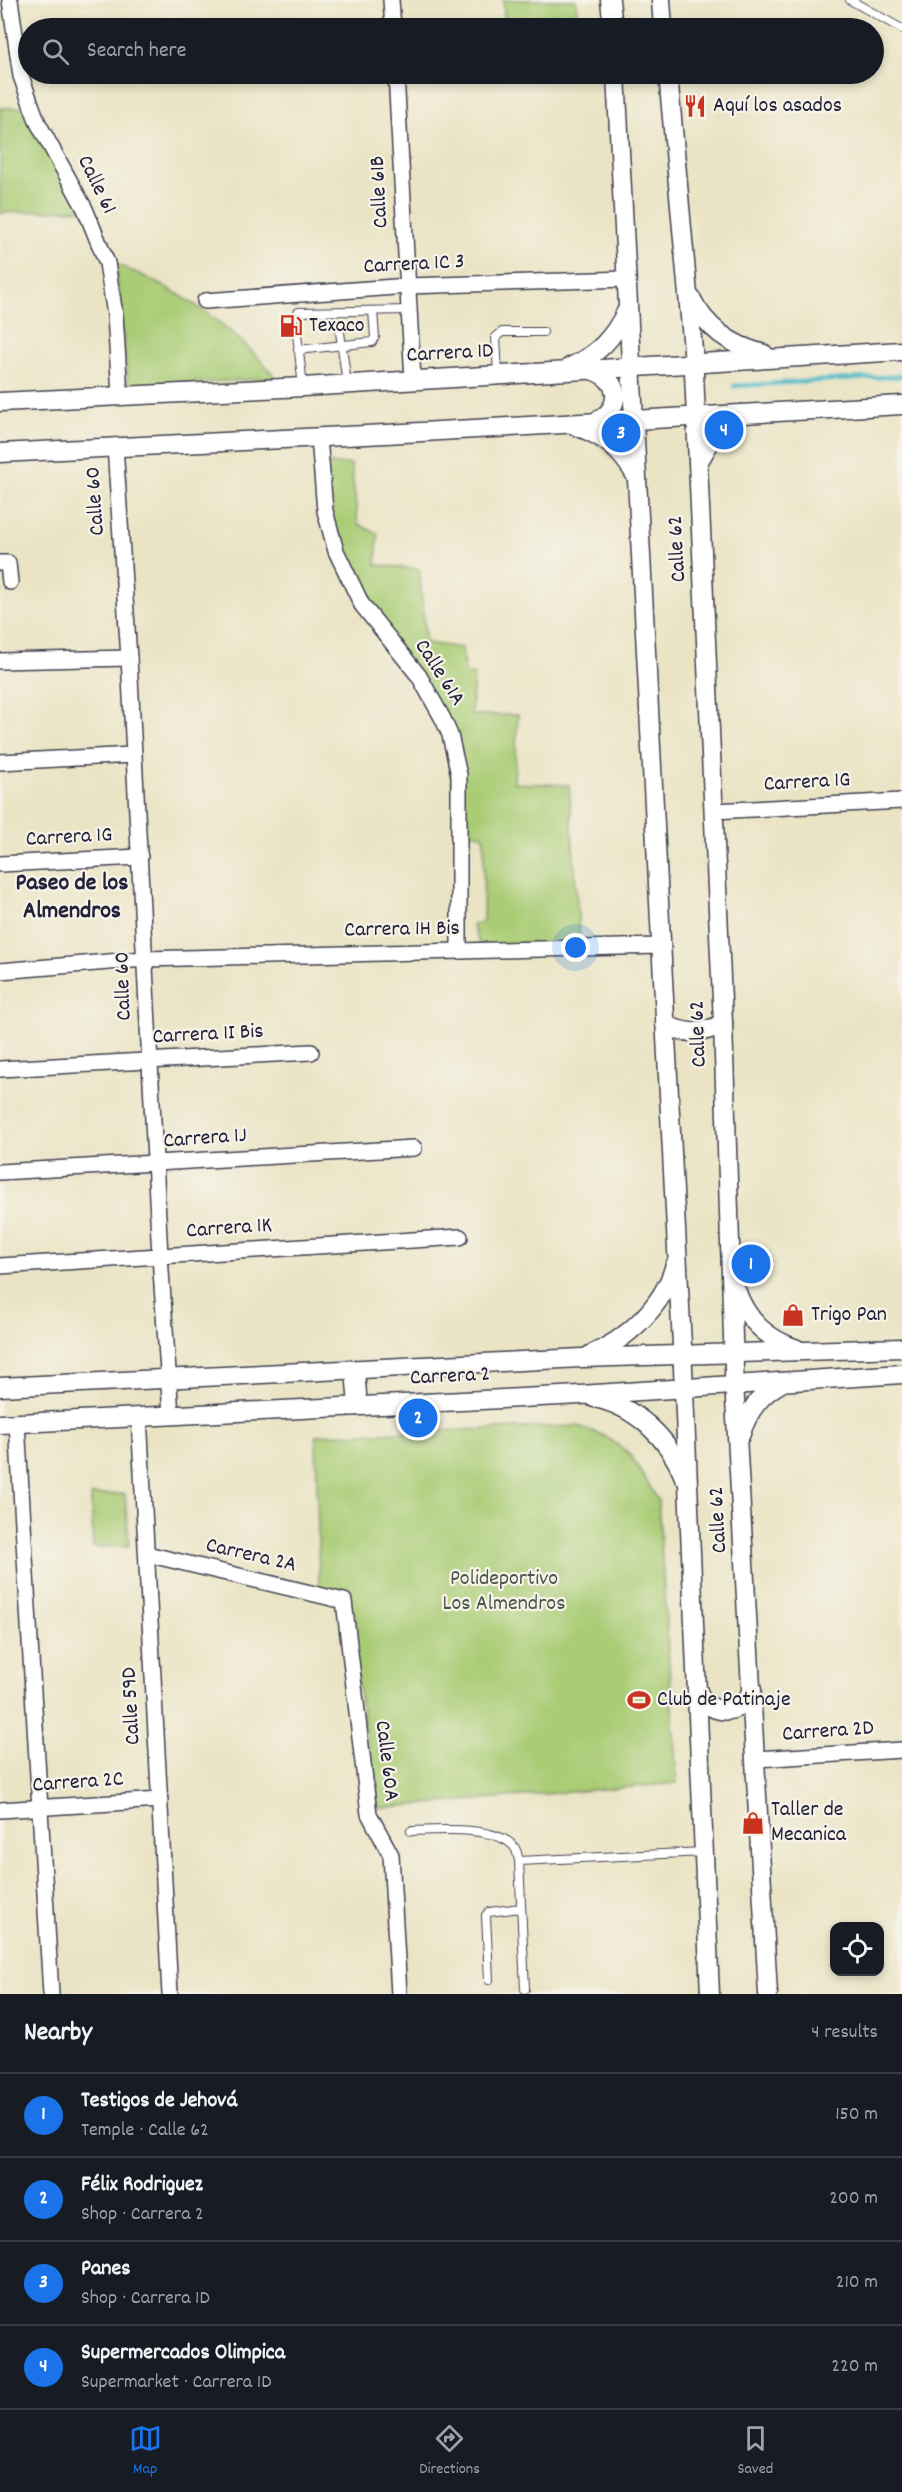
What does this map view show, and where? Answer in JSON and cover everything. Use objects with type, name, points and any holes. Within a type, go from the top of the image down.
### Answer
[{"type":"street","name":"Calle 61","points":[[10,0],[18,55]]},
{"type":"street","points":[[391,0],[392,18]]},
{"type":"street","points":[[610,0],[613,18]]},
{"type":"street","points":[[661,0],[661,18]]},
{"type":"street","name":"Calle 61","points":[[24,84],[38,123],[85,209],[107,263],[115,315],[120,395]]},
{"type":"street","name":"Calle 61B","points":[[397,84],[413,380]]},
{"type":"street","name":"Calle 62","points":[[616,84],[682,1356],[710,1994]]},
{"type":"street","name":"Calle 62","points":[[669,84],[694,364],[723,1023],[735,1385],[768,1994]]},
{"type":"street","name":"Carrera 1C 3","points":[[205,301],[408,286],[626,279]]},
{"type":"street","points":[[689,294],[696,308],[718,332],[738,345],[776,357]]},
{"type":"street","points":[[560,372],[589,358],[601,348],[617,330],[628,310]]},
{"type":"street","name":"Carrera 1D","points":[[0,402],[303,387],[902,351]]},
{"type":"street","points":[[591,370],[602,373],[615,389],[612,410],[604,418],[595,422]]},
{"type":"street","points":[[0,453],[902,405]]},
{"type":"street","points":[[699,463],[715,434],[742,414]]},
{"type":"street","points":[[569,424],[597,434],[610,442],[621,452],[636,478]]},
{"type":"street","name":"Calle 61A","points":[[319,437],[325,511],[336,551],[362,605],[419,676],[444,718],[453,746],[459,776],[459,951]]},
{"type":"street","name":"Calle 60","points":[[115,446],[129,658],[160,1256],[171,1415]]},
{"type":"street","points":[[4,563],[10,582]]},
{"type":"street","points":[[0,661],[129,658]]},
{"type":"street","points":[[0,762],[133,755]]},
{"type":"street","name":"Carrera 1G","points":[[714,811],[902,801]]},
{"type":"street","name":"Carrera 1G","points":[[0,864],[140,857]]},
{"type":"street","name":"Carrera 1H Bis","points":[[0,971],[145,959],[660,946]]},
{"type":"street","points":[[665,1024],[684,1032],[694,1033],[723,1023]]},
{"type":"street","name":"Carrera 1I Bis","points":[[0,1069],[311,1052]]},
{"type":"street","name":"Carrera 1J","points":[[0,1172],[414,1148]]},
{"type":"street","name":"Carrera 1K","points":[[0,1266],[460,1238]]},
{"type":"street","points":[[582,1358],[614,1342],[642,1320],[672,1277],[677,1260]]},
{"type":"street","points":[[732,1273],[741,1305],[750,1318],[774,1340],[805,1352]]},
{"type":"street","name":"Carrera 2","points":[[0,1387],[582,1358],[902,1347]]},
{"type":"street","points":[[354,1370],[358,1406]]},
{"type":"street","name":"Carrera 2","points":[[9,1423],[580,1395],[902,1374]]},
{"type":"street","points":[[738,1446],[745,1418],[756,1402],[771,1389],[788,1380]]},
{"type":"street","points":[[580,1395],[620,1407],[647,1424],[669,1447],[687,1485]]},
{"type":"street","name":"Calle 59D","points":[[140,1416],[170,1994]]},
{"type":"street","points":[[9,1423],[40,1808],[51,1994]]},
{"type":"street","name":"Carrera 2A","points":[[147,1554],[344,1601]]},
{"type":"street","name":"Calle 60A","points":[[344,1601],[369,1814],[391,1855],[399,1994]]},
{"type":"street","points":[[697,1689],[704,1702],[717,1710],[724,1711],[739,1708],[752,1690]]},
{"type":"street","name":"Carrera 2D","points":[[756,1759],[902,1750]]},
{"type":"street","name":"Carrera 2C","points":[[0,1810],[160,1800]]},
{"type":"lane","points":[[850,0],[882,18]]},
{"type":"lane","points":[[884,19],[902,29]]},
{"type":"lane","points":[[295,318],[298,312],[338,314],[409,310]]},
{"type":"lane","points":[[298,350],[372,342],[375,337],[373,311]]},
{"type":"lane","points":[[340,332],[347,384]]},
{"type":"lane","points":[[498,375],[496,337],[498,334],[502,332],[543,332]]},
{"type":"lane","points":[[297,334],[303,387]]},
{"type":"lane","points":[[411,1831],[464,1830],[493,1835],[516,1849],[519,1861],[525,1989]]},
{"type":"lane","points":[[519,1861],[704,1852]]},
{"type":"lane","points":[[489,1980],[486,1915],[489,1912],[521,1908]]},
{"type":"green space","points":[[503,0],[576,0],[578,18],[504,18]]},
{"type":"green space","points":[[32,107],[85,209],[0,213],[0,108]]},
{"type":"green space","points":[[116,264],[162,285],[204,310],[242,341],[276,378],[128,387]]},
{"type":"green space","points":[[324,464],[351,464],[358,524],[378,534],[376,565],[419,569],[426,643],[462,648],[465,674],[474,674],[471,715],[518,715],[514,783],[569,785],[580,946],[481,947],[472,925],[483,921],[484,836],[459,828],[443,719],[362,605],[330,534]]},
{"type":"green space","name":"Polideportivo Los Almendros","points":[[578,1426],[605,1436],[630,1454],[658,1500],[677,1783],[378,1808],[344,1601],[319,1590],[316,1435]]},
{"type":"green space","points":[[125,1494],[129,1546],[93,1547],[91,1495]]},
{"type":"waterway","points":[[734,386],[902,376]]},
{"type":"place","name":"Aquí los asados","points":[[695,106]]},
{"type":"place","name":"Texaco","points":[[291,326]]},
{"type":"place","name":"Supermercados Olimpica","points":[[724,430]]},
{"type":"place","name":"Panes","points":[[621,433]]},
{"type":"place","name":"Testigos de Jehová","points":[[751,1264]]},
{"type":"place","name":"Trigo Pan","points":[[793,1315]]},
{"type":"place","name":"Félix Rodriguez","points":[[418,1418]]},
{"type":"place","name":"Club de Patinaje","points":[[639,1700]]},
{"type":"place","name":"Taller de Mecanica","points":[[753,1823]]},
{"type":"district","name":"Paseo de los Almendros","points":[[72,898]]}]
